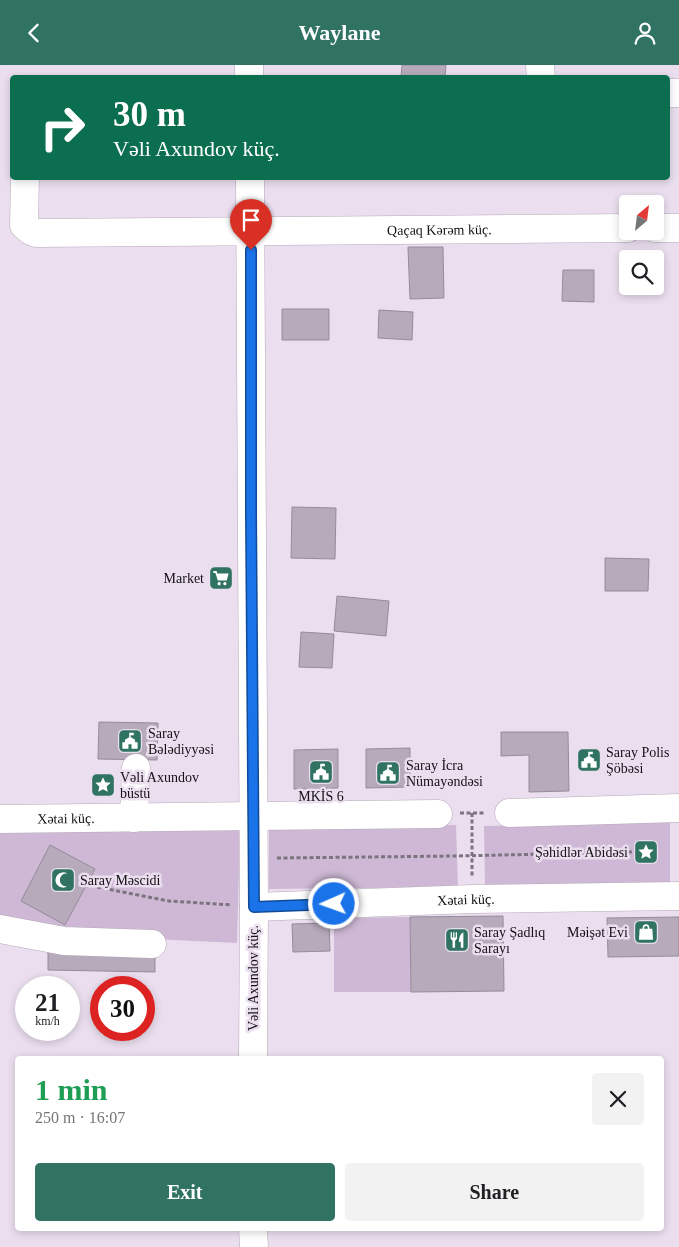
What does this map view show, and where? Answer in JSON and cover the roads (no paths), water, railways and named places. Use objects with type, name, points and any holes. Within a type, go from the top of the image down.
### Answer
[{"type":"street","name":"Qaçaq Kərəm küç.","points":[[25,180],[24,225],[36,233],[619,228]]},
{"type":"street","name":"Vəli Axundov küç.","points":[[250,180],[253,1056]]},
{"type":"street","points":[[664,228],[679,228]]},
{"type":"street","points":[[134,818],[136,768]]},
{"type":"street","points":[[509,813],[679,808]]},
{"type":"street","name":"Xətai küç.","points":[[0,819],[438,814]]},
{"type":"street","name":"Xətai küç.","points":[[254,907],[473,899],[679,896]]},
{"type":"street","points":[[0,929],[64,941],[152,944]]},
{"type":"street","points":[[253,1231],[254,1247]]},
{"type":"place","name":"Market","points":[[221,578]]},
{"type":"place","name":"Saray Bələdiyyəsi","points":[[130,741]]},
{"type":"place","name":"Saray Polis Şöbəsi","points":[[589,760]]},
{"type":"place","name":"MKİS 6","points":[[321,772]]},
{"type":"place","name":"Saray İcra Nümayəndəsi","points":[[388,773]]},
{"type":"place","name":"Vəli Axundov büstü","points":[[103,785]]},
{"type":"place","name":"Şəhidlər Abidəsi","points":[[646,852]]},
{"type":"place","name":"Saray Məscidi","points":[[63,880]]},
{"type":"place","name":"Məişət Evi","points":[[646,932]]},
{"type":"place","name":"Saray Şadlıq Sarayı","points":[[457,940]]}]
